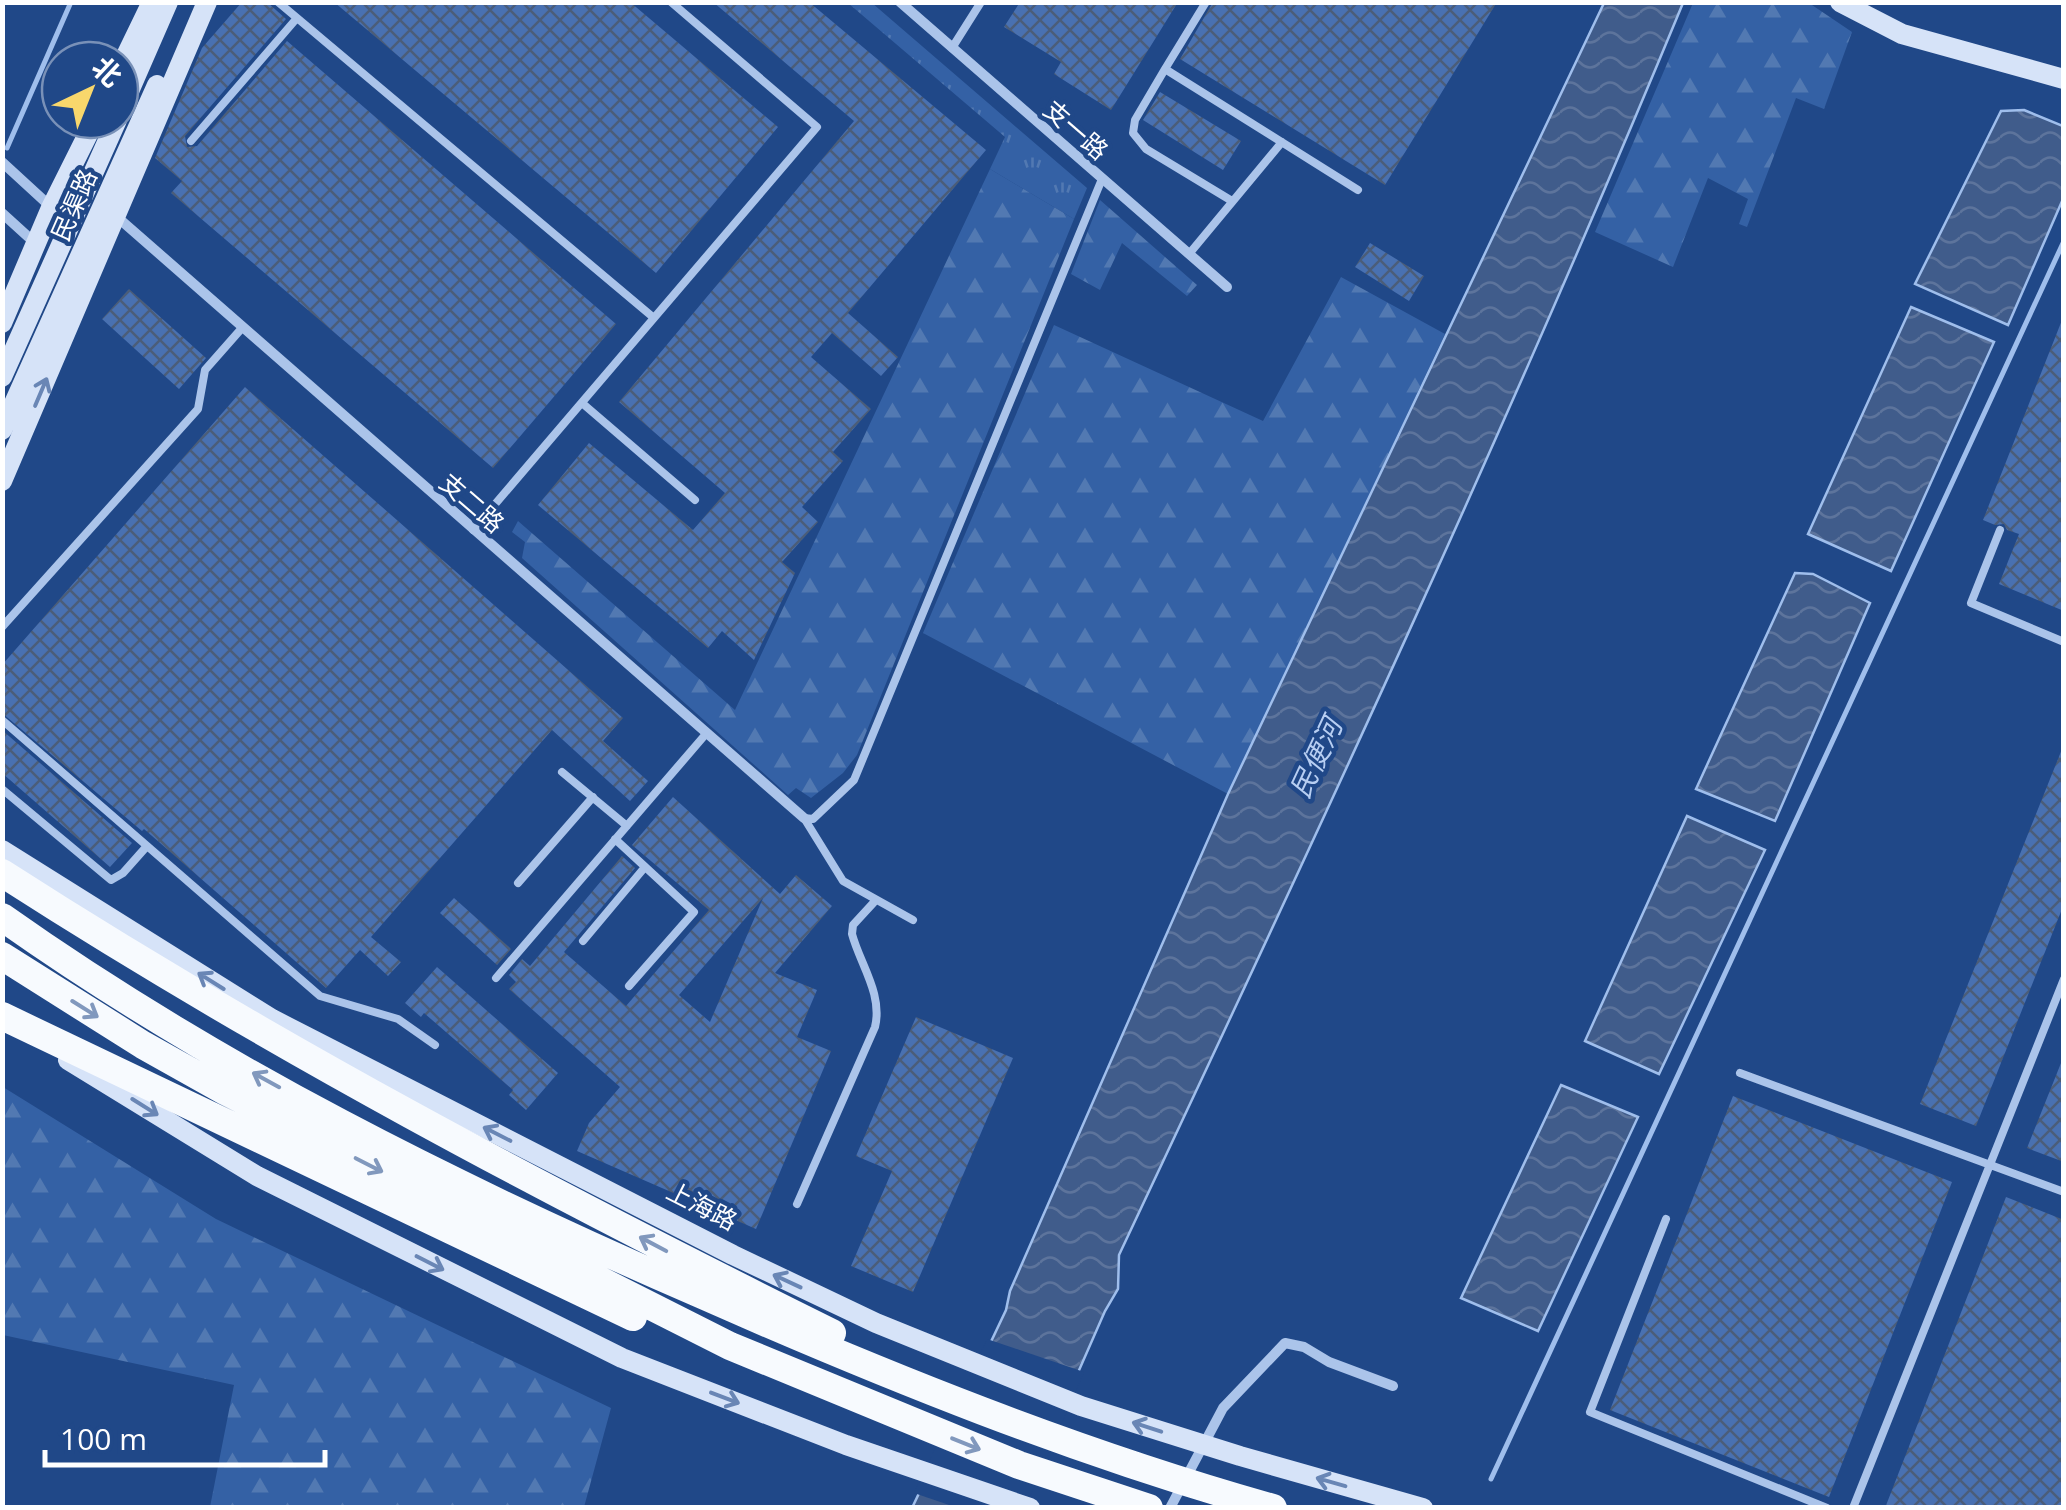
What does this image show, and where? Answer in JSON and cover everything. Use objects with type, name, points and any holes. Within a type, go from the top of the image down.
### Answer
[{"type":"highway","points":[[2,874],[207,1002],[459,1142],[862,1357]]},
{"type":"highway","points":[[2,918],[179,1032],[445,1178],[992,1413],[1273,1508]]},
{"type":"highway","points":[[2,956],[142,1045],[225,1092],[730,1346],[1019,1465],[1148,1508]]},
{"type":"highway","points":[[2,1018],[625,1314],[730,1346]]},
{"type":"main road","points":[[134,40],[152,2]]},
{"type":"main road","points":[[140,66],[168,2]]},
{"type":"main road","name":"民渠路","points":[[2,376],[196,2]]},
{"type":"main road","name":"民渠路","points":[[2,481],[206,2]]},
{"type":"main road","points":[[1840,2],[1902,34],[2064,78]]},
{"type":"main road","name":"民渠路","points":[[2,323],[84,140]]},
{"type":"main road","name":"民渠路","points":[[2,430],[105,172],[112,140]]},
{"type":"main road","name":"上海路","points":[[2,850],[272,1019],[733,1255],[876,1322],[1081,1406],[1423,1508]]},
{"type":"main road","points":[[2,1018],[257,1176],[622,1358],[846,1445],[1030,1508]]},
{"type":"street","name":"支一路","points":[[900,2],[1227,287]]},
{"type":"street","points":[[2,162],[52,208]]},
{"type":"street","points":[[2,213],[36,244]]},
{"type":"street","name":"支二路","points":[[115,216],[804,818]]},
{"type":"street","points":[[1170,1508],[1222,1408],[1285,1343],[1304,1347],[1329,1362],[1394,1386]]},
{"type":"lane","points":[[278,2],[654,318]]},
{"type":"lane","points":[[472,530],[817,127],[670,2]]},
{"type":"lane","points":[[952,48],[981,2]]},
{"type":"lane","points":[[1206,2],[1135,120],[1132,133],[1146,148],[1232,201]]},
{"type":"lane","points":[[191,141],[297,18]]},
{"type":"lane","points":[[1165,69],[1358,190]]},
{"type":"lane","points":[[1188,254],[1282,142]]},
{"type":"lane","points":[[804,818],[813,819],[854,780],[1102,178]]},
{"type":"lane","points":[[2,627],[198,409],[205,370],[242,328]]},
{"type":"lane","points":[[582,403],[694,500]]},
{"type":"lane","points":[[2000,530],[1970,603],[2064,642]]},
{"type":"lane","points":[[2,720],[320,996],[398,1019],[435,1045]]},
{"type":"lane","points":[[496,978],[705,734]]},
{"type":"lane","points":[[562,772],[627,826]]},
{"type":"lane","points":[[2,789],[111,880],[118,878],[147,846]]},
{"type":"lane","points":[[518,883],[593,797]]},
{"type":"lane","points":[[804,818],[843,881],[913,920]]},
{"type":"lane","points":[[616,839],[694,912],[629,986]]},
{"type":"lane","points":[[583,941],[645,866]]},
{"type":"lane","points":[[797,1204],[878,1016],[852,934],[853,925],[876,900]]},
{"type":"lane","points":[[1853,1508],[2064,980]]},
{"type":"lane","points":[[1740,1073],[2064,1192]]},
{"type":"lane","points":[[1666,1219],[1590,1412],[1827,1508]]},
{"type":"green space","points":[[848,3],[872,3],[1087,188],[1074,219],[990,169],[1005,137]]},
{"type":"green space","points":[[1693,3],[1809,3],[1852,32],[1824,109],[1796,98],[1747,227],[1739,224],[1748,199],[1708,178],[1673,267],[1595,232]]},
{"type":"green space","points":[[990,169],[1074,219],[857,755],[843,773],[811,798],[796,788],[788,795],[522,558],[525,542],[512,532],[518,521],[735,710]]},
{"type":"green space","points":[[1100,200],[1197,285],[1187,296],[1122,243],[1100,290],[1071,274]]},
{"type":"green space","points":[[1341,277],[1445,334],[1228,794],[923,633],[1054,325],[1263,421]]},
{"type":"green space","points":[[3,1087],[216,1219],[611,1408],[584,1507],[210,1507],[234,1385],[3,1335]]},
{"type":"water","name":"民便河","points":[[1604,3],[1683,3],[1479,476],[1119,1255],[1118,1289],[1019,1507],[912,1508],[1006,1310],[1010,1291],[1228,794]]},
{"type":"water","points":[[2024,110],[2063,126],[2063,199],[2008,325],[1915,284],[2001,111]]},
{"type":"water","points":[[1911,307],[1994,342],[1891,571],[1808,534]]},
{"type":"water","points":[[1795,573],[1813,574],[1870,603],[1775,821],[1696,789]]},
{"type":"water","points":[[1687,816],[1765,850],[1659,1074],[1585,1041]]},
{"type":"water","points":[[1561,1085],[1638,1117],[1538,1331],[1461,1298]]},
{"type":"pier","points":[[987,1339],[1084,1372],[1025,1508],[955,1507],[914,1493]]},
{"type":"building","points":[[242,2],[267,2],[286,19],[185,136],[187,147],[197,146],[287,41],[616,324],[493,468],[171,193],[182,181],[155,158],[202,48]]},
{"type":"building","points":[[334,2],[630,2],[778,127],[656,273]]},
{"type":"building","points":[[713,2],[809,2],[986,150],[848,313],[898,357],[881,376],[832,333],[811,357],[871,409],[833,452],[843,461],[802,507],[818,522],[782,562],[795,573],[754,660],[722,631],[708,648],[538,505],[589,443],[693,530],[725,493],[619,402],[854,121]]},
{"type":"building","points":[[1020,2],[1178,2],[1111,110],[1054,74],[1061,62],[1004,27]]},
{"type":"building","points":[[1213,2],[1497,2],[1385,185],[1180,59]]},
{"type":"building","points":[[1160,92],[1241,141],[1223,170],[1143,120]]},
{"type":"building","points":[[1370,243],[1424,276],[1409,301],[1355,267]]},
{"type":"building","points":[[129,289],[206,358],[179,389],[102,319]]},
{"type":"building","points":[[2064,315],[2064,611],[1999,584],[2019,534],[2007,530],[2004,524],[1983,520]]},
{"type":"building","points":[[245,387],[623,718],[603,741],[648,781],[630,801],[552,730],[371,937],[401,962],[388,976],[360,950],[326,988],[144,829],[2,713],[2,665]]},
{"type":"building","points":[[2,730],[132,843],[110,867],[2,773]]},
{"type":"building","points":[[2064,744],[2064,904],[1976,1126],[1920,1104]]},
{"type":"building","points":[[673,797],[780,894],[796,875],[832,906],[775,973],[817,990],[797,1037],[831,1051],[756,1229],[577,1151],[589,1123],[620,1087],[509,989],[516,982],[509,975],[522,959],[530,966],[622,856],[635,868],[564,952],[626,1006],[709,910],[632,845]],"holes":[[[763,898],[710,1022],[679,995]]]},
{"type":"building","points":[[454,898],[511,949],[497,965],[440,913]]},
{"type":"building","points":[[437,967],[558,1073],[526,1110],[509,1095],[513,1090],[424,1013],[421,1017],[405,1003]]},
{"type":"building","points":[[916,1017],[1013,1058],[913,1292],[851,1266],[892,1171],[856,1156]]},
{"type":"building","points":[[2064,1058],[2064,1162],[2027,1148]]},
{"type":"building","points":[[1733,1096],[1952,1182],[1829,1497],[1610,1410]]},
{"type":"building","points":[[2006,1197],[2064,1220],[2064,1508],[1885,1508]]},
{"type":"waterway","points":[[7,148],[71,2]]},
{"type":"waterway","points":[[1491,1479],[2064,241]]}]
